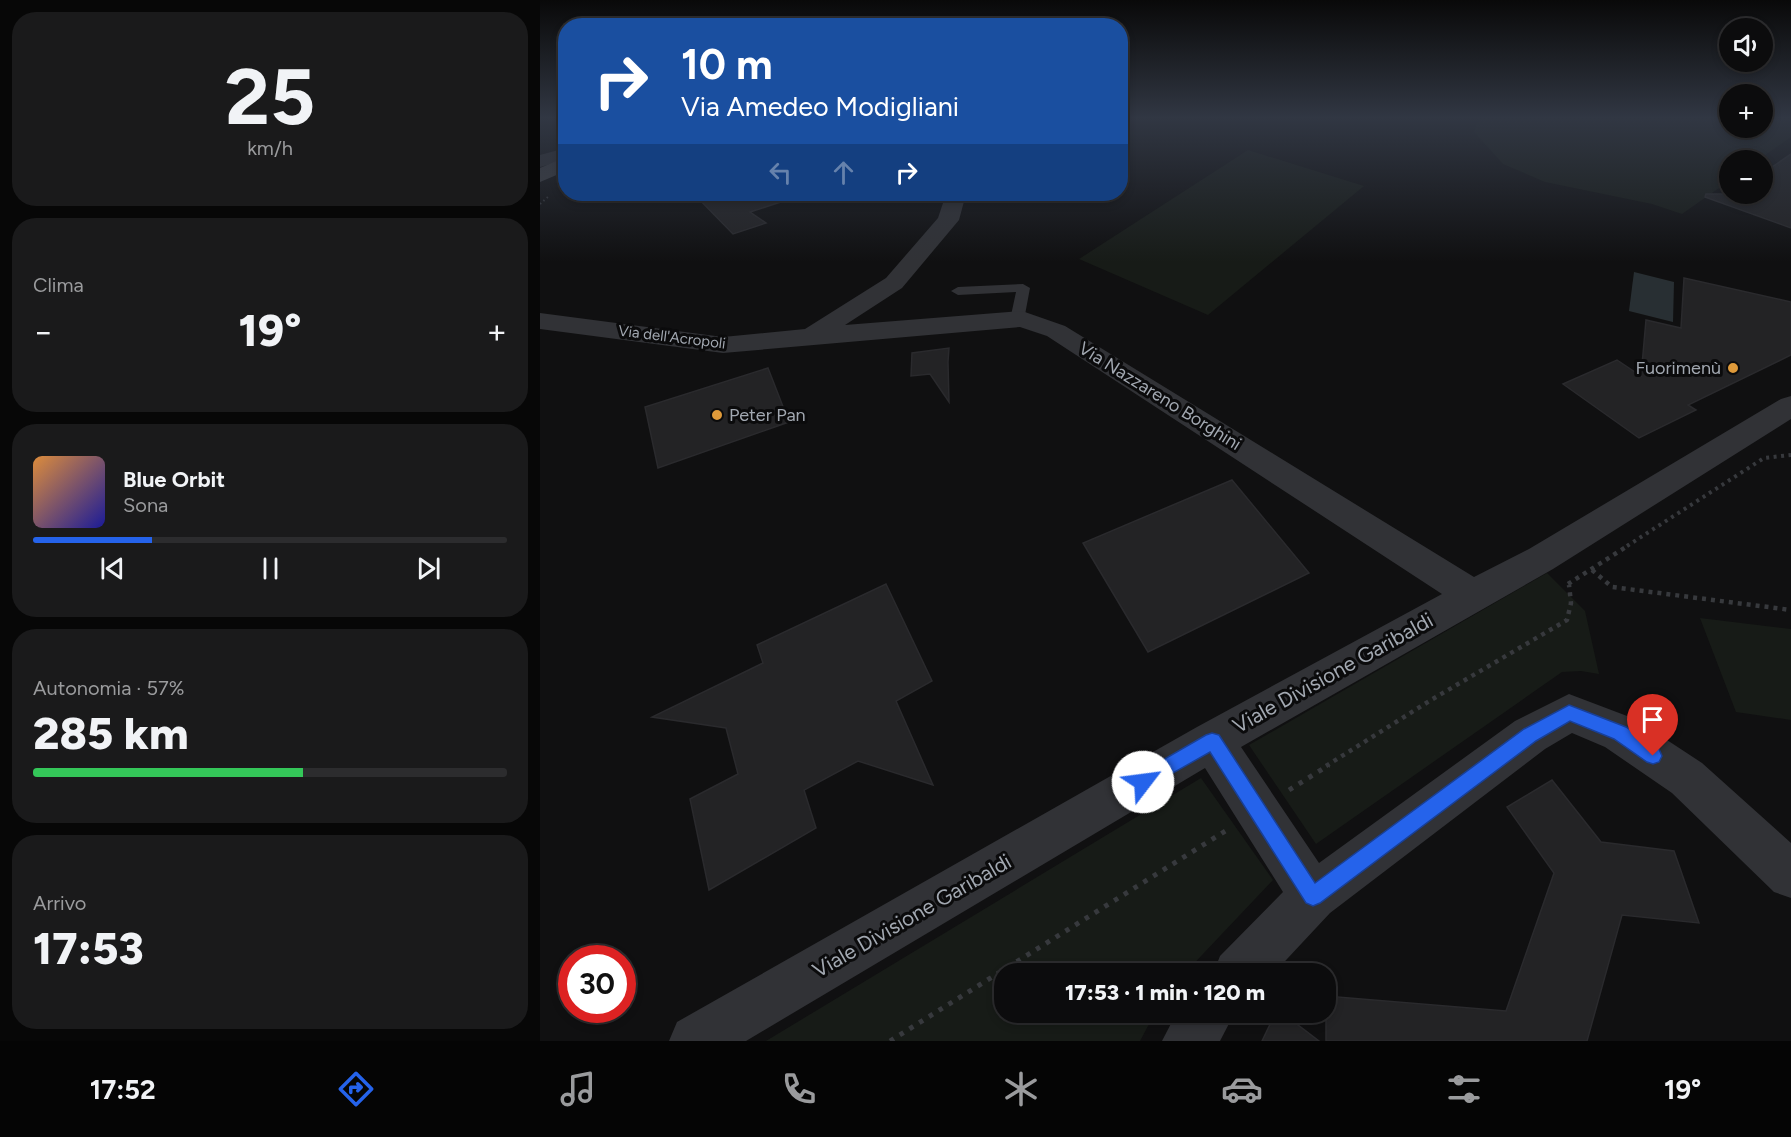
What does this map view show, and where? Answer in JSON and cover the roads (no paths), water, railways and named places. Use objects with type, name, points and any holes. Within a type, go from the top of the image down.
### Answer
[{"type":"main road","points":[[540,176],[558,167]]},
{"type":"street","name":"Via dell'Acropoli","points":[[540,321],[723,345],[811,336],[894,283],[948,220],[954,201]]},
{"type":"street","name":"Via Nazzareno Borghini","points":[[811,336],[1020,319],[1056,331],[1473,595]]},
{"type":"street","name":"Viale Divisione Garibaldi","points":[[696,1041],[1212,741],[1541,559],[1775,422]]},
{"type":"street","points":[[1249,963],[1313,896],[1530,735],[1569,713],[1620,733],[1687,778],[1791,875]]},
{"type":"street","points":[[1212,741],[1313,896]]},
{"type":"street","points":[[1189,1041],[1201,1023]]},
{"type":"lane","points":[[958,291],[1023,288],[1020,319]]},
{"type":"place","name":"Fuorimenù","points":[[1733,368]]},
{"type":"place","name":"Peter Pan","points":[[717,415]]}]
